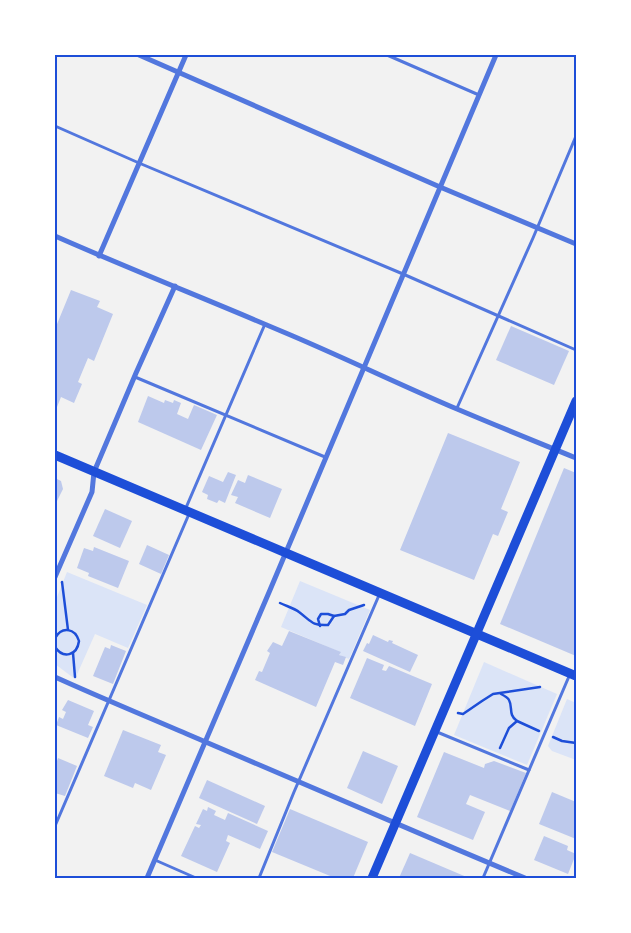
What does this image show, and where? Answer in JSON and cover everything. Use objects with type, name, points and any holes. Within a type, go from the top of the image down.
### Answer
[{"type":"main road","points":[[372,878],[576,401]]},
{"type":"main road","points":[[55,455],[573,675]]},
{"type":"street","points":[[139,55],[440,187],[576,244]]},
{"type":"street","points":[[99,256],[186,55]]},
{"type":"street","points":[[147,878],[496,55]]},
{"type":"street","points":[[55,236],[365,367],[456,409],[576,458]]},
{"type":"street","points":[[55,577],[92,492],[94,472],[175,286]]},
{"type":"street","points":[[55,677],[525,878]]},
{"type":"lane","points":[[387,55],[479,95]]},
{"type":"lane","points":[[55,126],[576,350]]},
{"type":"lane","points":[[456,409],[576,136]]},
{"type":"lane","points":[[55,826],[265,324]]},
{"type":"lane","points":[[135,377],[326,458]]},
{"type":"lane","points":[[259,878],[298,782],[380,593]]},
{"type":"lane","points":[[483,878],[529,770],[573,675]]},
{"type":"lane","points":[[434,731],[529,770]]},
{"type":"lane","points":[[154,860],[196,878]]},
{"type":"path","points":[[62,582],[68,630]]},
{"type":"path","points":[[280,603],[300,612],[312,623],[320,626],[328,625],[334,616]]},
{"type":"path","points":[[320,626],[318,619],[321,614],[334,616],[345,614],[349,610],[364,605]]},
{"type":"path","points":[[55,638],[61,631],[68,630],[75,634],[79,641],[78,646],[70,654],[62,654],[55,647]]},
{"type":"path","points":[[73,652],[75,679]]},
{"type":"path","points":[[458,713],[463,714],[493,694],[540,687]]},
{"type":"path","points":[[497,757],[509,728],[517,721],[513,718],[510,702],[501,693]]},
{"type":"shaded area","points":[[67,572],[147,605],[128,648],[95,634],[75,679],[55,664],[55,602]]},
{"type":"shaded area","points":[[300,581],[370,610],[349,659],[339,655],[340,652],[281,627]]},
{"type":"shaded area","points":[[484,662],[557,694],[527,765],[454,735]]},
{"type":"shaded area","points":[[567,699],[576,703],[576,760],[552,751],[548,746]]},
{"type":"building","points":[[71,290],[100,301],[97,307],[113,314],[94,361],[88,358],[78,382],[82,384],[74,403],[61,397],[55,412],[55,329]]},
{"type":"building","points":[[511,326],[569,351],[554,385],[496,360]]},
{"type":"building","points":[[148,396],[164,403],[165,400],[173,403],[174,400],[181,403],[177,414],[188,419],[194,405],[217,415],[201,450],[138,422]]},
{"type":"building","points":[[448,433],[520,462],[501,509],[508,512],[498,536],[493,534],[474,580],[400,550]]},
{"type":"building","points":[[564,468],[576,473],[576,656],[500,624]]},
{"type":"building","points":[[228,472],[236,475],[225,503],[219,500],[217,503],[207,499],[208,495],[202,492],[209,476],[223,482]]},
{"type":"building","points":[[248,475],[282,489],[270,518],[235,503],[238,497],[231,495],[238,480],[245,483]]},
{"type":"building","points":[[55,478],[61,481],[63,489],[55,505]]},
{"type":"building","points":[[105,509],[132,521],[120,548],[93,536]]},
{"type":"building","points":[[147,545],[169,555],[161,574],[139,564]]},
{"type":"building","points":[[94,547],[129,561],[118,588],[88,576],[89,573],[77,568],[84,548],[93,551]]},
{"type":"building","points":[[289,631],[341,652],[339,655],[346,657],[343,665],[335,662],[316,707],[255,680],[259,671],[262,672],[270,653],[267,651],[273,642],[282,646]]},
{"type":"building","points":[[373,635],[388,642],[389,640],[393,641],[392,643],[418,655],[410,672],[363,651]]},
{"type":"building","points":[[111,645],[126,651],[113,684],[93,676],[105,647],[110,649]]},
{"type":"building","points":[[367,658],[384,665],[382,670],[386,671],[389,666],[432,684],[415,726],[350,698]]},
{"type":"building","points":[[68,700],[94,711],[88,725],[93,727],[88,738],[56,725],[59,717],[63,719],[66,712],[62,710]]},
{"type":"building","points":[[123,730],[161,745],[158,752],[166,755],[151,790],[135,783],[133,788],[104,776]]},
{"type":"building","points":[[363,751],[398,766],[382,804],[347,788]]},
{"type":"building","points":[[444,752],[484,768],[485,764],[494,761],[526,773],[510,811],[470,795],[466,804],[485,812],[473,840],[417,817]]},
{"type":"building","points":[[58,758],[77,766],[65,796],[55,793],[55,767]]},
{"type":"building","points":[[207,780],[265,806],[257,824],[199,798]]},
{"type":"building","points":[[552,792],[576,802],[576,839],[539,824]]},
{"type":"building","points":[[208,807],[216,811],[214,815],[225,820],[228,813],[268,831],[260,849],[228,835],[226,841],[230,843],[217,872],[181,856],[195,826],[199,828],[201,825],[196,824],[203,809],[207,811]]},
{"type":"building","points":[[290,809],[368,842],[353,878],[335,878],[272,852]]},
{"type":"building","points":[[544,836],[568,846],[567,850],[576,854],[568,874],[534,860]]},
{"type":"building","points":[[410,853],[469,878],[399,878]]}]
